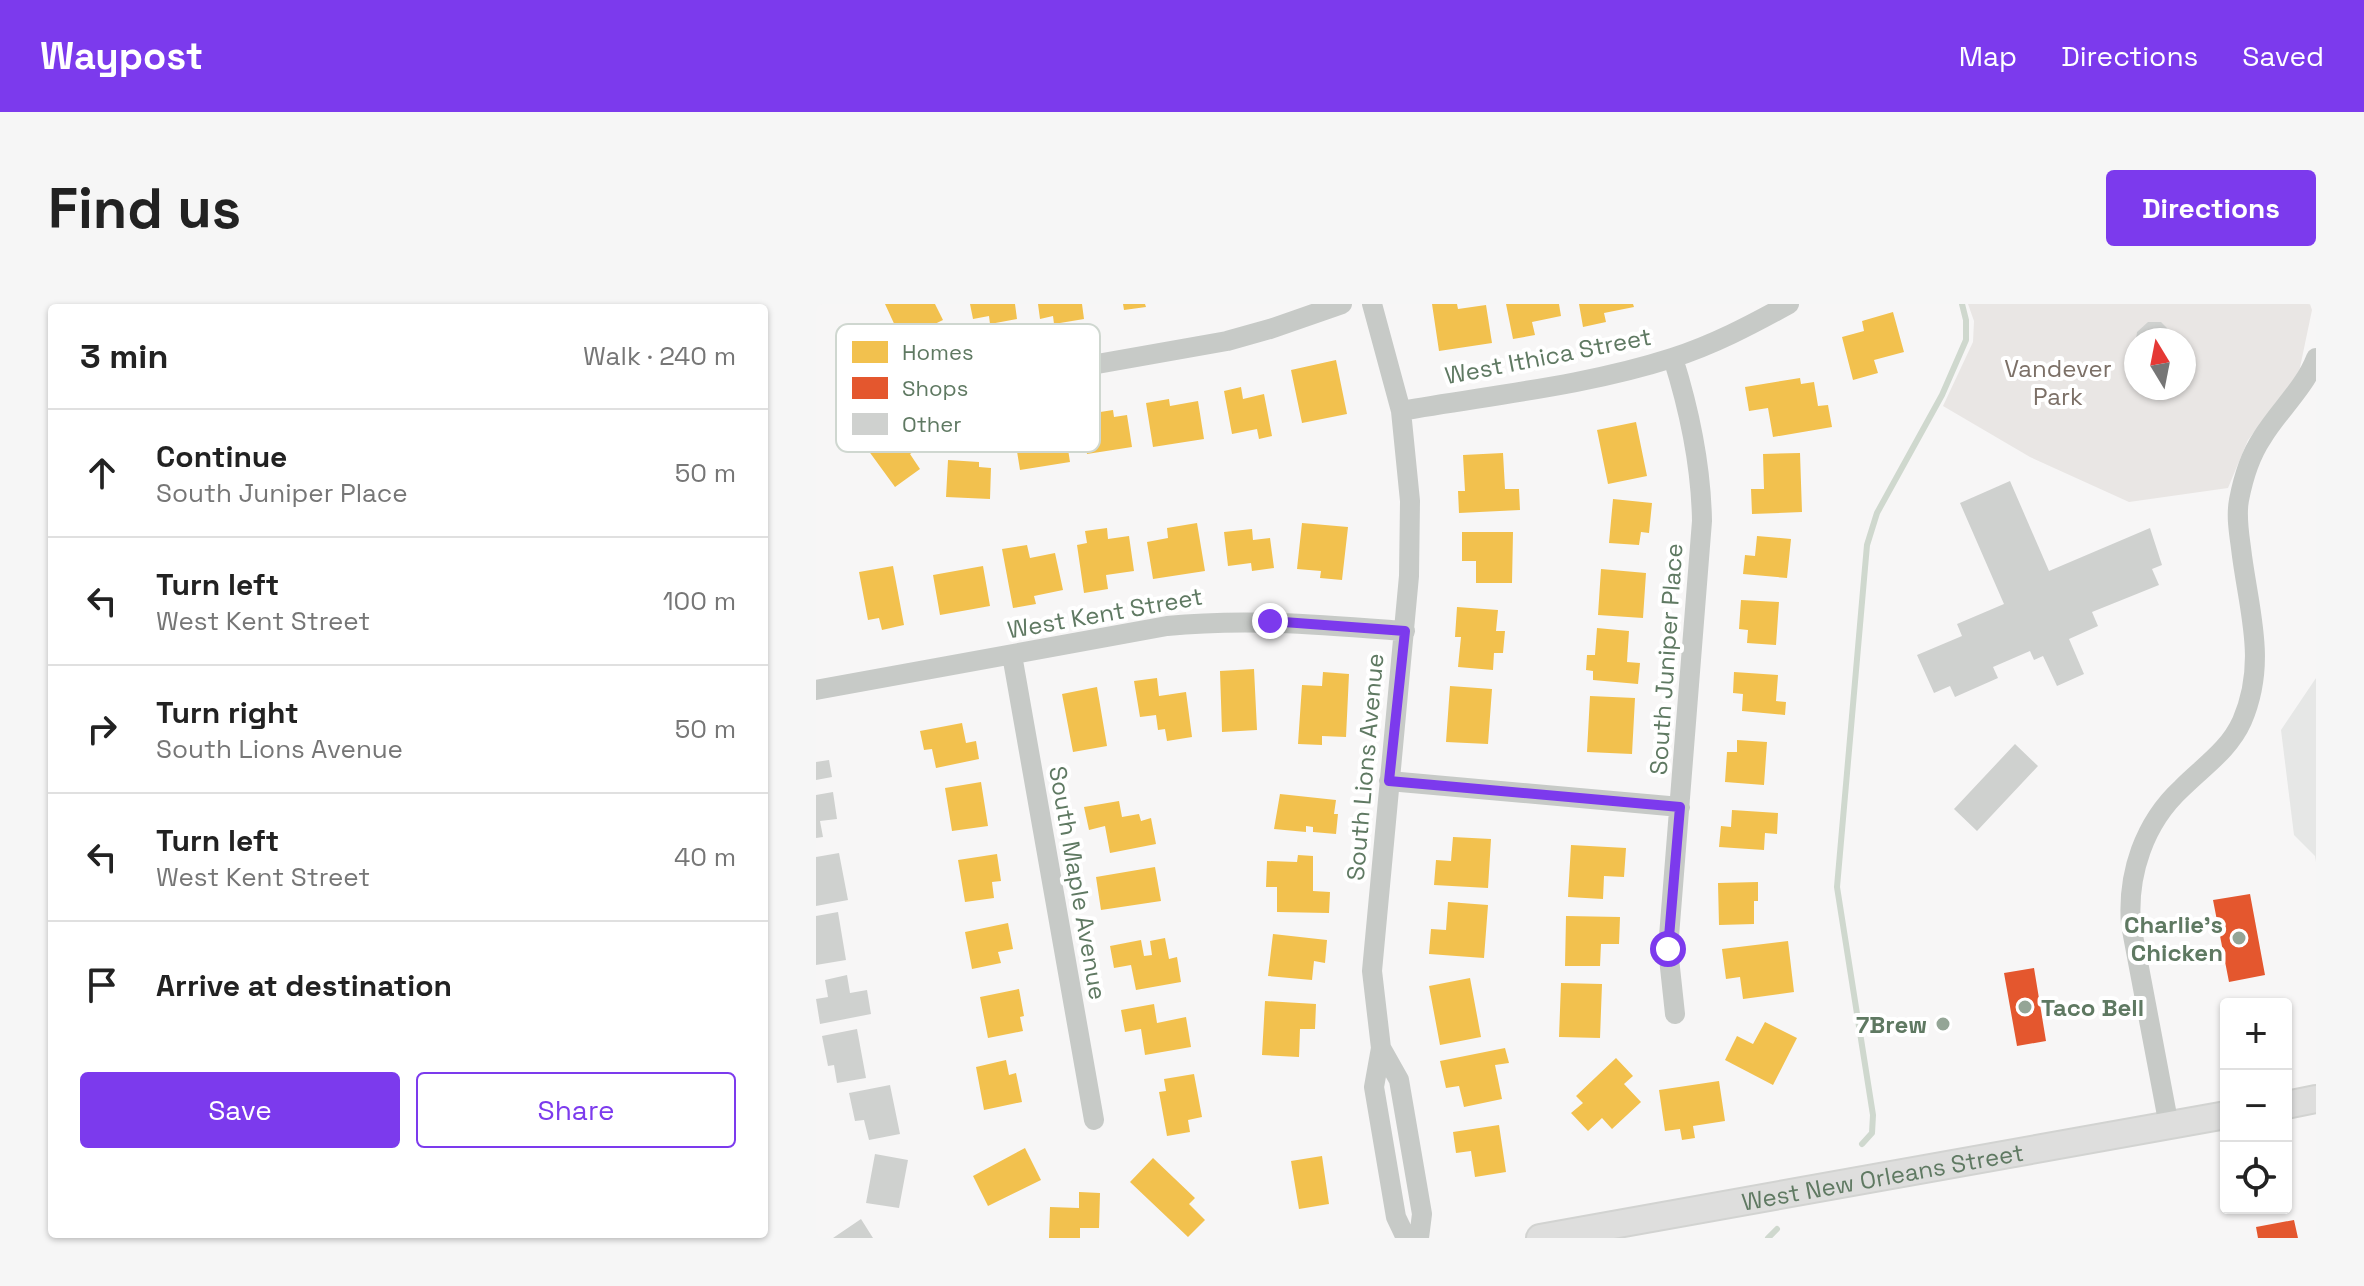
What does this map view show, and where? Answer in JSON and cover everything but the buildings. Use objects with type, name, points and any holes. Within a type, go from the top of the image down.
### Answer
[{"type":"main road","points":[[2292,1104],[2316,1099]]},
{"type":"main road","name":"West New Orleans Street","points":[[1540,1238],[2220,1116]]},
{"type":"street","points":[[1100,363],[1227,341],[1342,304]]},
{"type":"street","name":"South Lions Avenue","points":[[1372,304],[1401,411],[1410,501],[1405,631],[1372,971],[1381,1048],[1374,1087],[1396,1217],[1406,1238]]},
{"type":"street","name":"West Ithica Street","points":[[1401,411],[1571,382],[1673,358],[1735,334],[1789,304]]},
{"type":"street","name":"South Juniper Place","points":[[1673,358],[1695,442],[1702,521],[1668,949],[1675,1014]]},
{"type":"street","points":[[2169,1126],[2131,925],[2130,895],[2134,867],[2154,821],[2181,788],[2227,746],[2251,697],[2256,669],[2254,631],[2242,556],[2238,503],[2250,461],[2262,437],[2309,376],[2316,358]]},
{"type":"street","name":"West Kent Street","points":[[816,690],[1167,626],[1219,621],[1270,621],[1405,631]]},
{"type":"street","name":"South Maple Avenue","points":[[1012,655],[1094,1120]]},
{"type":"street","points":[[1389,781],[1680,807]]},
{"type":"street","name":"South Lions Avenue","points":[[1381,1048],[1399,1080],[1422,1214],[1419,1238]]},
{"type":"shaded area","points":[[2316,678],[2316,862],[2315,856],[2294,835],[2281,730]]},
{"type":"green space","name":"Vandever Park","points":[[1968,304],[2310,304],[2312,310],[2298,377],[2248,440],[2228,488],[2129,502],[2030,457],[1943,406],[1973,342],[1974,321]]},
{"type":"waterway","points":[[1862,1144],[1872,1133],[1873,1115],[1837,887],[1867,545],[1877,513],[1942,395],[1966,340],[1962,304]]},
{"type":"waterway","points":[[1768,1238],[1777,1229]]},
{"type":"place","name":"Charlie's Chicken","points":[[2239,938]]},
{"type":"place","name":"Taco Bell","points":[[2025,1007]]},
{"type":"place","name":"7Brew","points":[[1943,1024]]},
{"type":"route","points":[[1270,621],[1405,631],[1389,781],[1680,807],[1668,949]]}]
